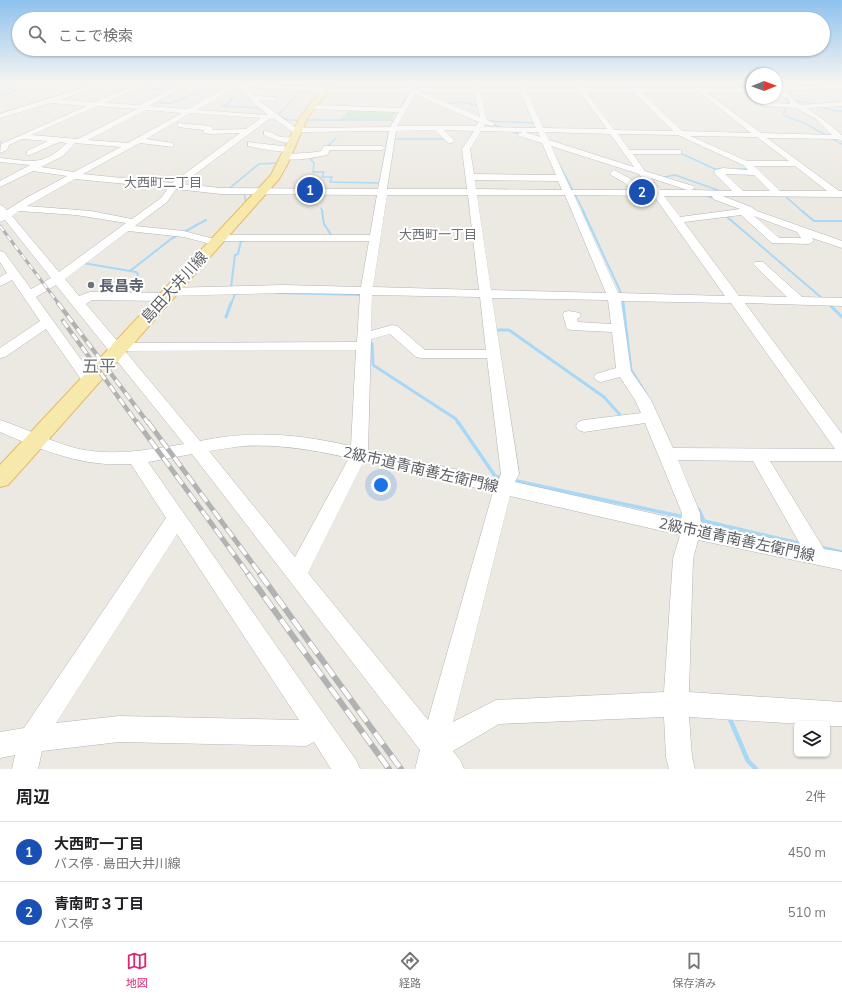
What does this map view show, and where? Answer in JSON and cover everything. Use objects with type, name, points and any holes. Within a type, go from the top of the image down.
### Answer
[{"type":"main road","name":"島田大井川線","points":[[0,479],[90,382],[166,295],[275,177],[303,119]]},
{"type":"street","points":[[0,151],[4,148],[5,144],[62,119]]},
{"type":"street","points":[[0,184],[60,154],[72,142],[101,131],[123,119]]},
{"type":"street","points":[[174,119],[18,208],[2,214],[78,304],[119,349],[296,573],[431,758],[451,769]]},
{"type":"street","points":[[29,296],[57,279],[164,200],[174,186],[248,131],[268,119]]},
{"type":"street","points":[[272,119],[292,144]]},
{"type":"street","points":[[296,573],[359,455],[366,291],[375,238],[382,148],[389,128],[396,119]]},
{"type":"street","points":[[478,119],[642,174],[705,193],[748,209],[746,212],[776,241],[809,240],[798,229]]},
{"type":"street","points":[[535,119],[614,297],[624,371],[642,400],[668,454],[691,513],[691,530],[683,559],[676,704],[679,756],[682,769]]},
{"type":"street","points":[[602,119],[612,132],[622,153],[642,174],[842,446]]},
{"type":"street","points":[[669,119],[675,124],[680,133],[746,164],[778,194]]},
{"type":"street","points":[[738,119],[840,195]]},
{"type":"street","points":[[819,119],[841,138]]},
{"type":"street","points":[[170,121],[185,122],[180,125],[210,128],[207,131],[210,132],[248,131]]},
{"type":"street","points":[[431,758],[503,488],[510,474],[487,294],[466,149],[483,121]]},
{"type":"street","points":[[716,126],[727,130],[733,135]]},
{"type":"street","points":[[378,192],[389,128]]},
{"type":"street","points":[[251,144],[267,146],[268,148],[389,128],[508,129],[841,138]]},
{"type":"street","points":[[437,128],[451,141]]},
{"type":"street","points":[[87,129],[101,131]]},
{"type":"street","points":[[267,133],[319,154],[324,153],[327,148],[382,148]]},
{"type":"street","points":[[20,137],[128,145]]},
{"type":"street","points":[[30,154],[57,140]]},
{"type":"street","points":[[137,140],[170,146]]},
{"type":"street","points":[[266,154],[292,144]]},
{"type":"street","points":[[583,154],[678,152]]},
{"type":"street","points":[[0,160],[37,166],[74,175],[221,191],[740,193],[840,195]]},
{"type":"street","points":[[746,164],[797,164]]},
{"type":"street","points":[[740,193],[718,172],[756,173]]},
{"type":"street","points":[[614,173],[628,181],[638,193]]},
{"type":"street","points":[[470,177],[561,178]]},
{"type":"street","points":[[293,191],[300,182]]},
{"type":"street","points":[[18,208],[101,214],[130,225],[217,240],[375,238]]},
{"type":"street","points":[[676,220],[746,212],[842,244]]},
{"type":"street","points":[[0,254],[90,382]]},
{"type":"street","points":[[759,264],[799,301]]},
{"type":"street","points":[[0,282],[14,274]]},
{"type":"street","points":[[78,304],[90,296],[166,295],[283,289],[837,302],[842,311]]},
{"type":"street","points":[[575,316],[569,315],[572,326],[618,328]]},
{"type":"street","points":[[0,354],[47,322]]},
{"type":"street","points":[[119,349],[364,341],[392,329],[421,354],[494,354]]},
{"type":"street","points":[[601,377],[624,371]]},
{"type":"street","points":[[584,426],[650,417]]},
{"type":"street","name":"2級市道青南善左衛門線","points":[[0,426],[36,441],[82,455],[98,458],[136,458],[242,440],[268,439],[316,444],[691,530],[842,561]]},
{"type":"street","points":[[668,454],[842,455]]},
{"type":"street","points":[[758,455],[818,556]]},
{"type":"street","points":[[136,458],[347,769]]},
{"type":"street","points":[[25,769],[31,739],[177,517]]},
{"type":"street","points":[[431,758],[496,712],[676,704],[842,714]]},
{"type":"street","points":[[0,745],[31,739],[119,729],[306,733],[318,726]]},
{"type":"green space","points":[[342,119],[392,119],[392,119],[341,120]]},
{"type":"waterway","points":[[285,119],[394,120]]},
{"type":"waterway","points":[[793,119],[808,125],[842,144]]},
{"type":"waterway","points":[[382,170],[389,130],[394,120]]},
{"type":"waterway","points":[[488,121],[536,123]]},
{"type":"waterway","points":[[491,124],[503,128]]},
{"type":"waterway","points":[[469,138],[476,128]]},
{"type":"waterway","points":[[510,131],[522,135]]},
{"type":"waterway","points":[[325,149],[336,138]]},
{"type":"waterway","points":[[394,139],[446,139]]},
{"type":"waterway","points":[[0,141],[2,144],[0,149]]},
{"type":"waterway","points":[[680,153],[715,169],[720,169]]},
{"type":"waterway","points":[[554,154],[584,212]]},
{"type":"waterway","points":[[314,156],[311,160],[314,163],[313,172],[324,172],[322,177],[332,177],[330,182],[380,183]]},
{"type":"waterway","points":[[226,191],[259,164],[279,163]]},
{"type":"waterway","points":[[738,169],[750,169]]},
{"type":"waterway","points":[[664,177],[675,175],[723,192]]},
{"type":"waterway","points":[[243,205],[246,203],[244,192]]},
{"type":"waterway","points":[[783,194],[803,212]]},
{"type":"waterway","points":[[704,195],[716,199]]},
{"type":"waterway","points":[[321,208],[323,212]]},
{"type":"waterway","points":[[322,211],[324,224],[333,238]]},
{"type":"waterway","points":[[583,211],[622,295],[623,304]]},
{"type":"waterway","points":[[802,211],[814,221],[842,221]]},
{"type":"waterway","points":[[726,216],[823,299]]},
{"type":"waterway","points":[[130,271],[171,239],[206,220]]},
{"type":"waterway","points":[[231,287],[235,255],[238,254],[241,241],[244,241]]},
{"type":"waterway","points":[[83,263],[130,271]]},
{"type":"waterway","points":[[130,271],[138,274],[132,297]]},
{"type":"waterway","points":[[276,293],[362,295]]},
{"type":"waterway","points":[[231,304],[235,294],[238,294]]},
{"type":"waterway","points":[[226,317],[231,303]]},
{"type":"waterway","points":[[623,303],[631,370],[646,394]]},
{"type":"waterway","points":[[829,304],[842,317]]},
{"type":"waterway","points":[[497,330],[509,330],[604,397],[622,417]]},
{"type":"waterway","points":[[367,342],[372,344],[373,365],[456,419],[458,423]]},
{"type":"waterway","points":[[458,422],[495,476],[502,478]]},
{"type":"waterway","points":[[512,480],[684,517]]},
{"type":"waterway","points":[[699,510],[704,521]]},
{"type":"waterway","points":[[697,520],[704,521]]},
{"type":"waterway","points":[[704,521],[803,544]]},
{"type":"waterway","points":[[820,547],[842,552]]},
{"type":"waterway","points":[[730,719],[748,761],[756,769]]},
{"type":"railway","points":[[0,226],[59,304]]},
{"type":"railway","points":[[58,303],[148,423]]},
{"type":"railway","points":[[63,321],[137,423]]},
{"type":"railway","points":[[137,422],[249,575]]},
{"type":"railway","points":[[148,422],[261,575]]},
{"type":"railway","points":[[248,574],[389,769]]},
{"type":"railway","points":[[260,574],[401,769]]},
{"type":"place","name":"大西町一丁目","points":[[310,190]]},
{"type":"place","name":"青南町３丁目","points":[[642,192]]},
{"type":"place","name":"長昌寺","points":[[91,285]]},
{"type":"district","name":"大西町二丁目","points":[[163,182]]},
{"type":"district","name":"大西町一丁目","points":[[438,234]]},
{"type":"district","name":"五平","points":[[99,365]]}]
